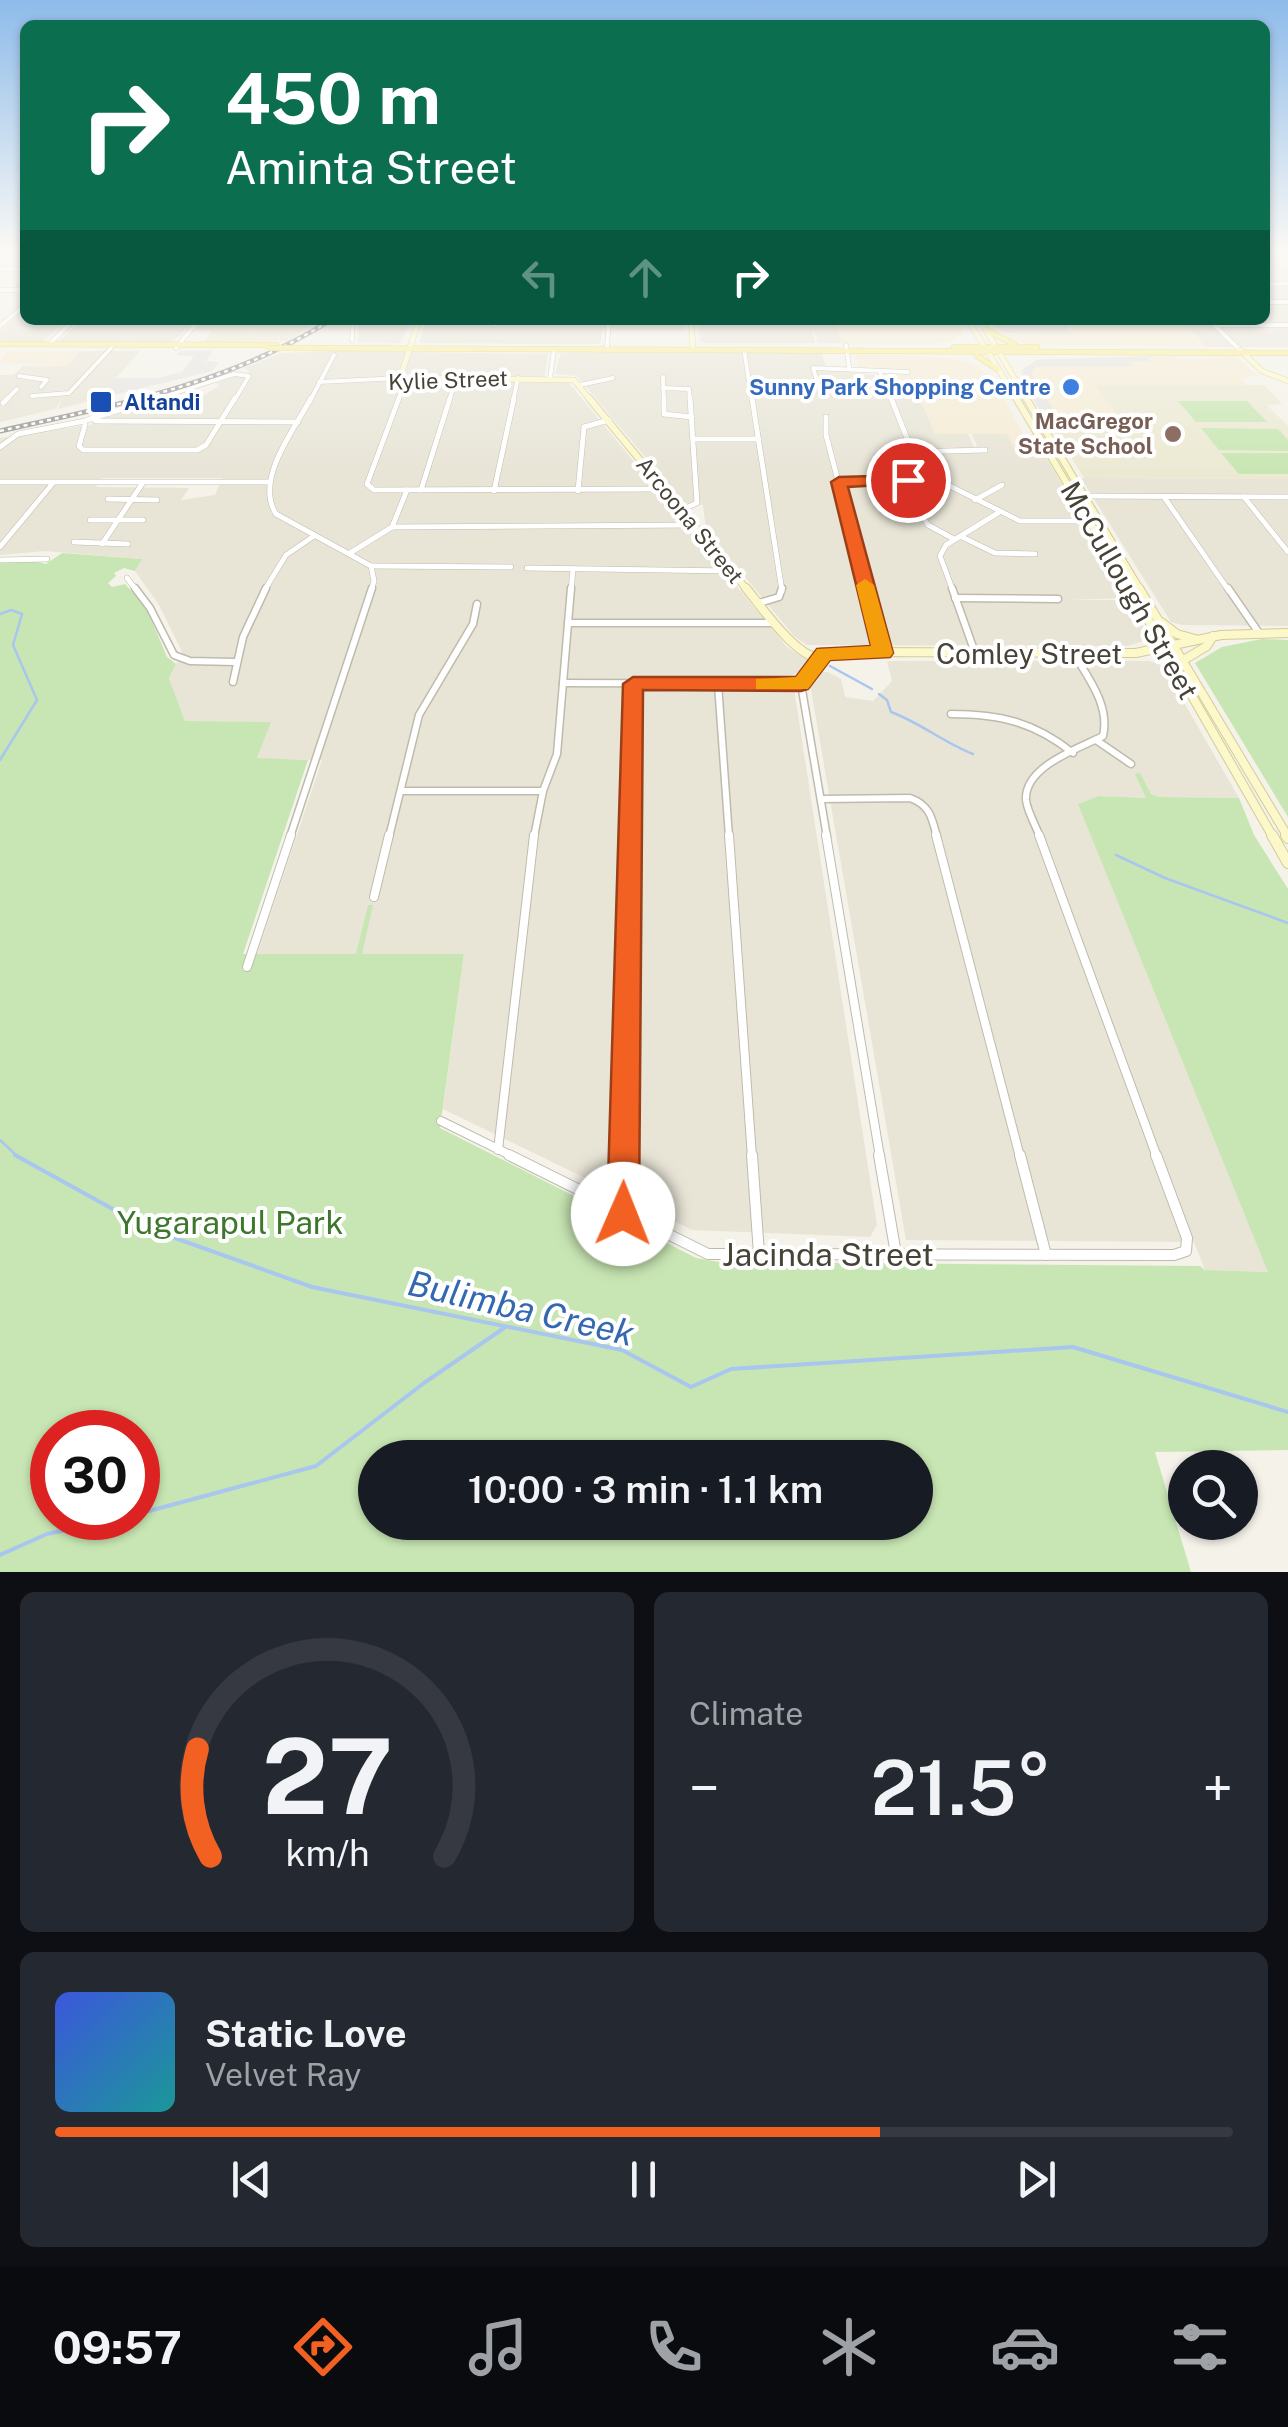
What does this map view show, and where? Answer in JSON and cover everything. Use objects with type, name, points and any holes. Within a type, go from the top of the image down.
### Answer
[{"type":"main road","points":[[402,381],[405,358],[417,326]]},
{"type":"main road","points":[[691,326],[693,347]]},
{"type":"main road","name":"McCullough Street","points":[[972,326],[1156,617],[1178,672],[1288,863]]},
{"type":"main road","name":"McCullough Street","points":[[984,326],[1085,496],[1168,647],[1182,662],[1288,838]]},
{"type":"main road","points":[[985,329],[1018,347]]},
{"type":"main road","points":[[952,347],[978,337]]},
{"type":"main road","points":[[0,346],[986,350]]},
{"type":"main road","points":[[0,346],[554,350],[607,346],[845,347],[974,354],[986,350]]},
{"type":"main road","points":[[932,347],[1068,353]]},
{"type":"main road","points":[[998,350],[1018,347],[1241,351],[1260,370],[1288,381]]},
{"type":"main road","points":[[394,349],[405,358]]},
{"type":"main road","points":[[998,350],[1045,354],[1288,351]]},
{"type":"main road","points":[[974,354],[997,369]]},
{"type":"main road","points":[[1006,364],[1045,354]]},
{"type":"main road","name":"Kylie Street","points":[[402,381],[550,378],[578,383]]},
{"type":"main road","name":"Arcoona Street","points":[[578,383],[789,640],[817,655]]},
{"type":"main road","points":[[1156,617],[1178,634],[1198,640],[1288,633]]},
{"type":"main road","points":[[1182,662],[1214,636]]},
{"type":"main road","name":"Comley Street","points":[[817,655],[958,654],[974,650],[994,654],[1147,652],[1198,640]]},
{"type":"main road","points":[[1147,652],[1178,672]]},
{"type":"street","points":[[49,344],[67,326]]},
{"type":"street","points":[[178,346],[194,326]]},
{"type":"street","points":[[352,340],[353,326]]},
{"type":"street","points":[[607,346],[609,326]]},
{"type":"street","points":[[1216,326],[1241,351]]},
{"type":"street","points":[[845,347],[849,367]]},
{"type":"street","points":[[32,396],[67,394],[111,348]]},
{"type":"street","points":[[744,349],[782,592],[780,597],[759,603]]},
{"type":"street","points":[[550,378],[554,350]]},
{"type":"street","points":[[334,355],[270,482],[273,511],[371,566],[510,567]]},
{"type":"street","points":[[819,387],[810,370],[814,368],[908,372]]},
{"type":"street","points":[[880,372],[916,467],[924,474],[1020,520],[1096,521]]},
{"type":"street","points":[[0,447],[21,433],[89,422],[244,373],[250,377],[206,446],[192,451],[84,450],[79,446],[89,422]]},
{"type":"street","points":[[19,376],[47,380],[41,387]]},
{"type":"street","points":[[663,377],[664,414],[692,417]]},
{"type":"street","points":[[420,490],[457,378]]},
{"type":"street","points":[[494,491],[518,378]]},
{"type":"street","points":[[578,383],[614,378]]},
{"type":"street","points":[[402,381],[367,488],[664,490]]},
{"type":"street","name":"Kylie Street","points":[[319,382],[402,381]]},
{"type":"street","points":[[664,388],[689,389],[697,502],[681,510]]},
{"type":"street","points":[[1,400],[17,389]]},
{"type":"street","points":[[826,417],[826,435],[883,653]]},
{"type":"street","points":[[578,491],[584,427],[609,420]]},
{"type":"street","points":[[89,422],[298,422]]},
{"type":"street","points":[[694,439],[760,439]]},
{"type":"street","points":[[911,452],[985,450]]},
{"type":"street","points":[[839,482],[896,482],[924,474]]},
{"type":"street","points":[[0,482],[270,482]]},
{"type":"street","points":[[0,547],[54,482]]},
{"type":"street","points":[[102,544],[143,483]]},
{"type":"street","points":[[974,500],[1002,485]]},
{"type":"street","points":[[392,527],[407,490]]},
{"type":"street","points":[[1085,496],[1288,496]]},
{"type":"street","points":[[1164,496],[1259,633]]},
{"type":"street","points":[[1243,496],[1288,552]]},
{"type":"street","points":[[108,499],[157,500]]},
{"type":"street","points":[[974,650],[940,556],[946,544],[999,513]]},
{"type":"street","points":[[921,514],[928,525],[995,553],[1035,554]]},
{"type":"street","points":[[90,520],[144,520]]},
{"type":"street","points":[[349,554],[392,527],[693,526]]},
{"type":"street","points":[[234,682],[235,662],[283,558],[315,535]]},
{"type":"street","points":[[74,542],[128,544]]},
{"type":"street","points":[[0,560],[47,558]]},
{"type":"street","points":[[247,967],[374,582],[371,566]]},
{"type":"street","points":[[527,568],[732,570]]},
{"type":"street","points":[[498,1150],[532,845],[543,791],[557,754],[572,569]]},
{"type":"street","points":[[127,578],[150,608],[174,655],[190,662],[235,662]]},
{"type":"street","points":[[956,598],[1058,599]]},
{"type":"street","points":[[374,898],[422,705],[473,624],[478,604]]},
{"type":"street","points":[[568,623],[775,623]]},
{"type":"street","points":[[951,714],[1015,716],[1042,728],[1074,753],[1096,740],[1107,726],[1105,714],[1074,654]]},
{"type":"street","points":[[817,655],[801,684],[896,1254]]},
{"type":"street","points":[[563,683],[801,684]]},
{"type":"street","points":[[623,1214],[633,684]]},
{"type":"street","points":[[718,684],[759,1254]]},
{"type":"street","points":[[1096,740],[1131,764]]},
{"type":"street","name":"Jacinda Street","points":[[441,1121],[708,1254],[1174,1255],[1186,1251],[1188,1238],[1026,800],[1032,779],[1074,753]]},
{"type":"street","points":[[402,790],[543,791]]},
{"type":"street","points":[[820,798],[910,798],[922,802],[930,812],[1046,1255]]},
{"type":"shaded area","points":[[6,326],[60,326],[43,341],[0,341],[0,331]]},
{"type":"shaded area","points":[[76,326],[189,326],[173,342],[58,341]]},
{"type":"shaded area","points":[[199,326],[309,326],[288,341],[204,342],[212,331],[196,330]]},
{"type":"shaded area","points":[[359,326],[409,326],[400,343],[358,342]]},
{"type":"shaded area","points":[[424,326],[685,326],[685,330],[602,330],[601,342],[597,344],[419,343]]},
{"type":"shaded area","points":[[699,326],[812,326],[815,343],[703,343]]},
{"type":"shaded area","points":[[812,326],[836,326],[842,343],[818,343]]},
{"type":"shaded area","points":[[836,326],[960,326],[963,333],[951,341],[926,344],[842,343]]},
{"type":"shaded area","points":[[994,326],[1186,326],[1207,347],[1029,344],[1006,337]]},
{"type":"shaded area","points":[[998,326],[1068,326],[1072,334],[1005,333]]},
{"type":"shaded area","points":[[1186,326],[1288,326],[1288,347],[1207,347]]},
{"type":"shaded area","points":[[7,351],[81,351],[66,366],[0,363]]},
{"type":"shaded area","points":[[81,351],[140,351],[97,399],[58,409],[62,399],[55,409],[0,422],[0,375],[13,375],[23,366],[66,366]]},
{"type":"shaded area","points":[[180,351],[213,351],[206,361],[219,362],[212,371],[97,399],[116,378],[158,378],[182,372],[194,356],[176,355]]},
{"type":"shaded area","points":[[821,352],[827,369],[874,375],[881,388],[916,388],[935,434],[968,434],[974,447],[977,446],[972,434],[1007,434],[1019,457],[1046,457],[1128,598],[1067,600],[1130,600],[1149,639],[1128,646],[807,645],[794,636],[706,530],[703,505],[684,503],[577,376],[555,374],[561,353]]},
{"type":"shaded area","points":[[282,353],[548,354],[544,380],[569,383],[787,647],[808,660],[808,666],[792,676],[877,1225],[870,1237],[692,1230],[443,1109],[464,955],[361,955],[372,906],[368,906],[357,954],[257,954],[322,760],[257,759],[270,722],[185,721],[169,678],[182,652],[159,605],[135,571],[141,559],[45,551],[0,555],[0,438],[95,424],[101,416],[133,407],[184,408],[219,386],[216,383],[250,372],[244,368]],"holes":[[[101,478],[221,478],[215,495],[181,500],[189,488],[96,487]]]},
{"type":"shaded area","points":[[855,353],[951,358],[975,365],[993,379],[1023,434],[1032,434],[1046,457],[1019,457],[1007,434],[935,434],[916,388],[892,388],[888,376],[893,374],[891,369],[860,369]]},
{"type":"shaded area","points":[[1153,356],[1148,358],[1151,362],[1127,361],[1131,366],[1035,367],[1031,374],[1057,415],[1043,415],[1022,381],[1022,370],[1036,360]]},
{"type":"shaded area","points":[[1236,356],[1258,376],[1241,378],[1247,385],[1098,385],[1123,422],[1077,422],[1081,429],[1051,429],[1022,381],[1022,370],[1038,359]]},
{"type":"shaded area","name":"MacGregor State School","points":[[1096,385],[1264,385],[1282,404],[1267,405],[1288,426],[1288,479],[1084,478],[1054,429],[1080,429],[1076,422],[1122,422]]},
{"type":"shaded area","points":[[1081,478],[1288,479],[1288,626],[1171,622]]},
{"type":"shaded area","points":[[887,661],[1149,661],[1159,664],[1175,687],[1239,798],[1159,797],[1151,794],[1140,774],[1136,774],[1147,798],[1099,796],[1079,805],[1269,1272],[1205,1270],[1194,1242],[906,1240],[810,684],[821,672],[828,672],[841,679],[845,697],[873,701],[892,681]]},
{"type":"green space","points":[[1178,401],[1247,401],[1267,422],[1196,422]]},
{"type":"green space","points":[[1201,428],[1278,429],[1288,440],[1288,451],[1219,450]]},
{"type":"green space","points":[[1221,453],[1288,453],[1288,474],[1239,474]]},
{"type":"green space","name":"Yugarapul Park","points":[[62,553],[142,559],[135,571],[124,568],[114,573],[116,576],[108,583],[112,587],[125,584],[146,607],[167,657],[176,664],[169,678],[185,721],[271,722],[257,758],[308,760],[243,954],[356,954],[368,905],[373,905],[362,954],[464,954],[440,1128],[696,1258],[719,1262],[1200,1266],[1205,1270],[1268,1272],[1078,804],[1099,796],[1146,798],[1135,774],[1140,773],[1151,794],[1159,797],[1239,798],[1254,835],[1288,889],[1288,1450],[1155,1452],[1168,1495],[1168,1540],[1181,1540],[1191,1572],[0,1572],[0,563],[29,560],[46,564]]},
{"type":"green space","points":[[1262,639],[1288,640],[1288,817],[1195,663],[1222,647]]},
{"type":"waterway","name":"Bulimba Creek","points":[[0,614],[11,610],[22,614],[13,645],[37,700],[0,760]]},
{"type":"waterway","points":[[830,666],[872,689]]},
{"type":"waterway","points":[[879,694],[887,700],[891,712],[973,754]]},
{"type":"waterway","points":[[1116,855],[1165,878],[1288,923]]},
{"type":"waterway","name":"Bulimba Creek","points":[[0,1140],[17,1156]]},
{"type":"waterway","name":"Bulimba Creek","points":[[17,1156],[147,1228],[312,1287],[622,1350],[691,1387],[731,1369],[1073,1347],[1288,1412]]},
{"type":"waterway","points":[[160,1508],[316,1466],[424,1383],[504,1328]]},
{"type":"waterway","points":[[0,1555],[34,1540]]},
{"type":"railway","points":[[0,431],[171,390],[253,361],[320,326]]},
{"type":"slow traffic","points":[[763,684],[801,684],[817,660],[830,652],[883,653],[865,585]]},
{"type":"place","name":"Sunny Park Shopping Centre","points":[[1071,387]]},
{"type":"place","name":"Altandi","points":[[101,402]]},
{"type":"place","name":"MacGregor State School","points":[[1173,434]]},
{"type":"route","points":[[623,1214],[633,684],[801,684],[824,654],[883,653],[839,482],[908,480]]}]
